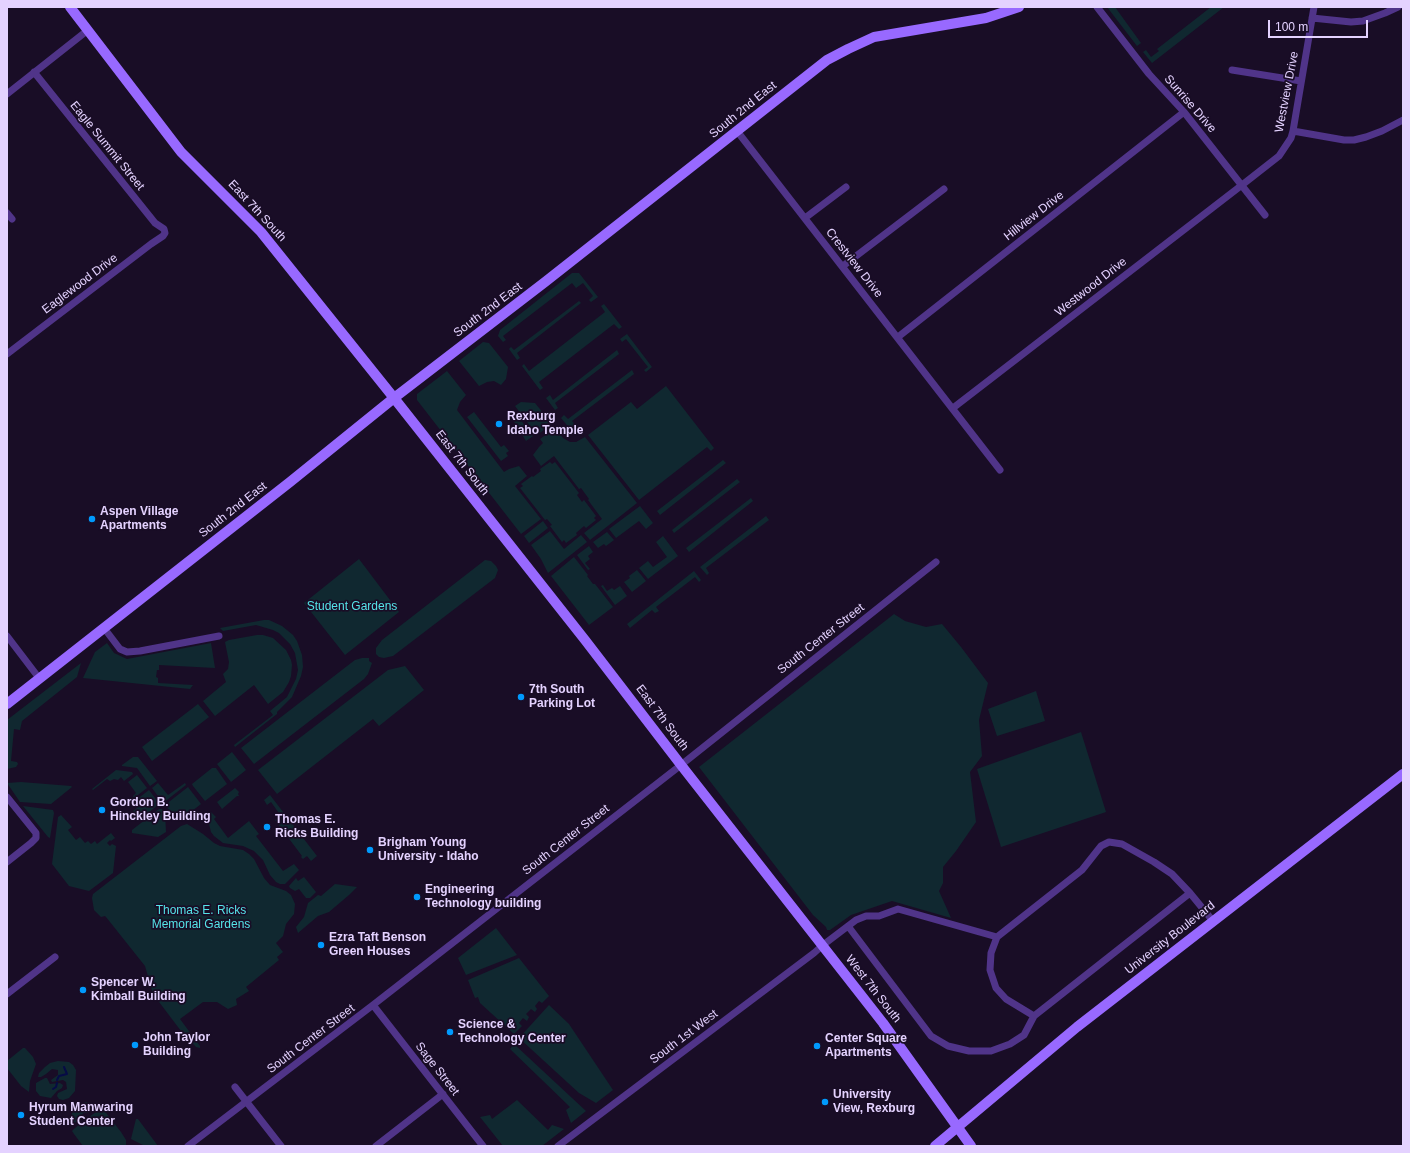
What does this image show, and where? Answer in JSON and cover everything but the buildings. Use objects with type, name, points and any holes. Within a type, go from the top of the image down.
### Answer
[{"type":"street","name":"East 7th South","points":[[70,7],[181,152],[261,232],[585,640],[823,945]]},
{"type":"street","name":"South 2nd East","points":[[7,704],[290,482],[394,398],[551,278],[827,60],[874,37],[986,18],[1019,7]]},
{"type":"street","name":"Sunrise Drive","points":[[1097,7],[1149,74],[1184,112],[1266,215]]},
{"type":"street","name":"Westview Drive","points":[[1242,185],[1279,156],[1291,138],[1314,7]]},
{"type":"street","points":[[1312,18],[1352,22],[1385,14],[1398,7]]},
{"type":"street","points":[[7,94],[88,30]]},
{"type":"street","points":[[1232,70],[1301,81]]},
{"type":"street","name":"Eagle Summit Street","points":[[34,72],[155,224],[164,229],[164,231]]},
{"type":"street","name":"Hillview Drive","points":[[898,337],[1184,112]]},
{"type":"street","points":[[1293,132],[1344,140],[1354,140],[1382,131],[1403,120]]},
{"type":"street","name":"Crestview Drive","points":[[737,131],[1000,470]]},
{"type":"street","name":"Westwood Drive","points":[[952,408],[1242,185]]},
{"type":"street","points":[[805,218],[846,187]]},
{"type":"street","points":[[842,266],[944,189]]},
{"type":"street","name":"Eaglewood Drive","points":[[7,354],[163,236],[165,233],[164,231]]},
{"type":"street","name":"South Center Street","points":[[188,1146],[373,1005],[936,562]]},
{"type":"street","points":[[104,628],[120,649],[127,652],[140,651],[219,636]]},
{"type":"street","points":[[7,636],[39,678]]},
{"type":"street","name":"University Boulevard","points":[[935,1146],[1078,1027],[1403,774]]},
{"type":"street","points":[[7,796],[36,833],[36,838],[7,862]]},
{"type":"street","points":[[1034,1016],[1006,999],[996,988],[990,970],[991,953],[997,937],[1082,870],[1101,846],[1109,842],[1122,844],[1172,874],[1190,892],[1213,921]]},
{"type":"street","points":[[848,926],[932,1036],[948,1046],[968,1051],[991,1051],[1010,1044],[1024,1035],[1034,1016],[1190,892]]},
{"type":"street","name":"South 1st West","points":[[558,1146],[848,926],[866,916],[879,916],[898,909],[997,937]]},
{"type":"street","name":"West 7th South","points":[[823,945],[886,1027],[971,1146]]},
{"type":"street","points":[[7,994],[55,957]]},
{"type":"street","name":"Sage Street","points":[[373,1005],[483,1146]]},
{"type":"street","points":[[235,1087],[281,1146]]},
{"type":"street","points":[[376,1146],[443,1094]]},
{"type":"green space","points":[[1107,7],[1115,7],[1141,43],[1137,46]]},
{"type":"green space","points":[[1211,7],[1224,7],[1152,63],[1143,52],[1146,50],[1151,57],[1159,51],[1157,49]]},
{"type":"green space","points":[[572,273],[579,273],[598,297],[591,302],[589,300],[593,296],[583,283],[576,288],[572,283],[503,336],[506,340],[503,342],[498,336],[500,330]]},
{"type":"green space","points":[[579,301],[581,303],[517,353],[520,358],[517,360],[509,349],[511,347],[514,350]]},
{"type":"green space","points":[[604,304],[622,327],[619,329],[614,324],[539,382],[543,388],[540,390],[522,366],[524,364],[529,371],[605,312],[601,306]]},
{"type":"green space","points":[[627,334],[652,367],[646,372],[644,370],[648,367],[626,339],[622,342],[620,339]]},
{"type":"green space","points":[[483,342],[489,343],[508,367],[506,379],[501,385],[494,381],[487,382],[479,386],[459,361]]},
{"type":"green space","points":[[617,350],[619,354],[555,403],[558,408],[555,410],[546,398],[550,395],[553,400]]},
{"type":"green space","points":[[632,370],[634,374],[572,421],[576,426],[571,430],[561,418],[564,415],[568,419]]},
{"type":"green space","points":[[447,371],[466,395],[460,402],[457,410],[504,472],[519,466],[527,476],[515,486],[541,519],[521,534],[417,400],[417,394]]},
{"type":"green space","points":[[666,386],[714,448],[711,451],[707,447],[639,500],[588,435],[631,402],[637,409]]},
{"type":"green space","points":[[521,402],[535,403],[552,424],[537,435],[515,406]]},
{"type":"green space","points":[[513,410],[533,436],[526,441],[521,433],[522,432],[508,414]]},
{"type":"green space","points":[[474,412],[501,447],[504,445],[509,451],[506,453],[508,456],[501,461],[467,417]]},
{"type":"green space","points":[[555,428],[563,438],[570,442],[576,442],[585,437],[637,503],[590,540],[584,533],[602,519],[588,500],[589,499],[581,488],[579,489],[554,456],[541,466],[533,455],[543,443],[540,439]]},
{"type":"green space","points":[[723,460],[726,463],[660,515],[657,511]]},
{"type":"green space","points":[[550,462],[552,464],[555,462],[579,493],[577,495],[582,502],[584,500],[596,516],[594,518],[596,520],[586,528],[584,526],[576,533],[577,535],[566,543],[564,540],[562,542],[550,526],[552,525],[547,519],[545,520],[520,488],[523,486],[521,484],[541,471],[540,469]]},
{"type":"green space","points":[[737,479],[740,482],[674,533],[672,530]]},
{"type":"green space","points":[[751,498],[753,501],[689,552],[686,548]]},
{"type":"green space","points":[[640,506],[653,523],[646,529],[639,521],[616,538],[609,529]]},
{"type":"green space","points":[[766,516],[769,520],[706,568],[709,573],[707,575],[700,567]]},
{"type":"green space","points":[[543,521],[548,528],[529,543],[524,536]]},
{"type":"green space","points":[[550,531],[564,549],[581,535],[587,542],[548,573],[541,559],[531,545]]},
{"type":"green space","points":[[607,532],[614,540],[606,546],[604,544],[598,548],[593,542]]},
{"type":"green space","points":[[663,536],[678,556],[648,579],[639,568],[648,561],[653,567],[667,557],[656,542]]},
{"type":"green space","points":[[589,546],[593,552],[588,556],[590,559],[585,563],[590,569],[588,570],[577,555]]},
{"type":"green space","points":[[574,557],[593,584],[595,584],[613,607],[589,625],[551,576]]},
{"type":"green space","name":"Student Gardens","points":[[359,559],[399,612],[345,655],[304,603]]},
{"type":"green space","points":[[485,560],[491,561],[496,566],[498,570],[495,578],[393,656],[384,658],[379,657],[376,654],[376,648],[382,640]]},
{"type":"green space","points":[[637,570],[646,581],[632,592],[624,582]]},
{"type":"green space","points":[[694,571],[701,580],[699,582],[695,577],[656,607],[659,611],[655,613],[652,610],[630,628],[627,624]]},
{"type":"green space","points":[[603,585],[607,591],[612,588],[614,590],[620,586],[627,596],[615,605],[601,586]]},
{"type":"green space","points":[[894,614],[905,621],[926,627],[942,624],[988,683],[979,720],[982,756],[970,772],[976,822],[943,867],[943,883],[939,891],[951,918],[892,901],[851,915],[830,930],[827,930],[826,927],[813,915],[699,767]]},
{"type":"green space","points":[[269,620],[282,626],[293,635],[297,641],[302,655],[303,667],[301,676],[292,697],[277,712],[277,714],[235,747],[234,745],[273,715],[270,711],[287,697],[296,679],[298,670],[295,653],[290,644],[279,633],[256,625],[223,631],[220,628]]},
{"type":"green space","points":[[257,635],[273,638],[286,650],[292,665],[289,682],[283,692],[268,704],[254,685],[215,716],[203,701],[226,682],[223,674],[228,669],[229,662],[225,642]]},
{"type":"green space","points":[[107,643],[114,653],[127,659],[211,643],[215,668],[159,665],[159,670],[157,670],[156,677],[158,678],[158,683],[193,685],[190,689],[83,678],[95,652]]},
{"type":"green space","points":[[369,658],[369,661],[372,663],[368,674],[364,679],[254,764],[241,748],[355,660]]},
{"type":"green space","points":[[81,663],[77,677],[22,721],[20,730],[14,729],[11,761],[17,762],[18,764],[16,767],[7,769],[7,720]]},
{"type":"green space","points":[[405,666],[424,690],[379,726],[373,719],[277,794],[258,770],[388,670]]},
{"type":"green space","points":[[1036,691],[1045,721],[997,736],[988,709]]},
{"type":"green space","points":[[198,704],[209,717],[152,761],[142,747]]},
{"type":"green space","points":[[1081,732],[1106,812],[1001,847],[977,769]]},
{"type":"green space","points":[[232,752],[246,770],[231,782],[217,764]]},
{"type":"green space","points":[[133,757],[138,757],[157,781],[150,786],[137,768],[122,766]]},
{"type":"green space","points":[[212,768],[216,768],[227,784],[205,801],[192,784]]},
{"type":"green space","points":[[116,770],[132,772],[133,774],[124,781],[121,777],[118,780],[114,779],[110,781],[107,779],[93,790],[92,789]]},
{"type":"green space","points":[[137,775],[147,788],[134,798],[133,796],[136,793],[128,782]]},
{"type":"green space","points":[[21,782],[72,787],[51,804],[20,802],[7,783]]},
{"type":"green space","points":[[158,783],[168,795],[185,783],[186,785],[163,803],[152,788]]},
{"type":"green space","points":[[188,787],[201,804],[183,818],[170,811],[165,805]]},
{"type":"green space","points":[[235,788],[239,792],[239,796],[237,796],[222,809],[217,802]]},
{"type":"green space","points":[[149,790],[158,802],[158,805],[138,821],[133,811],[137,808],[136,805],[138,803],[136,800]]},
{"type":"green space","points":[[270,795],[317,856],[311,861],[307,856],[303,859],[301,857],[302,856],[275,820],[281,816],[271,802],[267,805],[264,800]]},
{"type":"green space","points":[[23,806],[53,810],[54,813],[50,838],[48,837]]},
{"type":"green space","points":[[159,809],[162,809],[165,813],[166,832],[158,837],[132,833],[132,830]]},
{"type":"green space","points":[[211,812],[216,817],[214,819],[228,838],[249,821],[259,834],[256,836],[283,871],[294,864],[299,870],[285,884],[276,882],[270,875],[263,860],[254,851],[243,846],[223,843],[214,836],[211,832],[209,824],[209,815]]},
{"type":"green space","points":[[61,815],[72,827],[68,830],[76,840],[80,837],[85,843],[88,841],[91,844],[95,841],[97,844],[111,833],[115,838],[107,843],[110,846],[112,844],[116,846],[113,873],[89,891],[69,886],[52,864],[58,817]]},
{"type":"green space","name":"Thomas E. Ricks Memorial Gardens","points":[[187,824],[220,846],[243,850],[249,854],[254,859],[264,878],[270,885],[286,891],[291,895],[295,904],[294,914],[286,924],[283,936],[276,943],[283,952],[277,957],[279,960],[246,987],[249,991],[236,999],[237,1005],[228,1009],[217,1002],[203,1002],[180,1019],[200,1048],[196,1047],[181,1031],[153,994],[145,966],[106,917],[101,917],[94,910],[92,898],[93,894],[181,826]]},
{"type":"green space","points":[[304,877],[316,892],[310,898],[306,898],[299,889],[295,891],[289,886],[296,878],[298,881]]},
{"type":"green space","points":[[335,884],[357,887],[329,912],[318,916],[298,933],[296,927],[304,917],[308,903],[318,895],[321,896]]},
{"type":"green space","points":[[496,928],[517,955],[466,975],[458,958]]},
{"type":"green space","points":[[519,958],[549,996],[542,1003],[539,1001],[535,1006],[537,1009],[535,1012],[531,1009],[526,1014],[529,1017],[527,1021],[523,1018],[519,1023],[522,1026],[514,1034],[480,1003],[478,997],[475,998],[468,980]]},
{"type":"green space","points":[[549,1005],[569,1024],[613,1090],[596,1103],[579,1093],[519,1038]]},
{"type":"green space","points":[[514,1044],[586,1111],[571,1123],[566,1110],[570,1107],[510,1049]]},
{"type":"green space","points":[[25,1048],[33,1057],[36,1064],[30,1081],[29,1092],[21,1086],[7,1068],[7,1061]]},
{"type":"green space","points":[[58,1061],[69,1062],[76,1070],[75,1091],[69,1098],[63,1100],[59,1099],[57,1096],[58,1093],[67,1089],[66,1082],[63,1080],[52,1082],[51,1080],[58,1075],[58,1070],[52,1069],[41,1077],[38,1077],[39,1073],[50,1063]]},
{"type":"green space","points":[[47,1078],[50,1084],[60,1083],[63,1085],[62,1088],[51,1098],[40,1096],[36,1091],[36,1083]]},
{"type":"green space","points":[[517,1100],[548,1130],[552,1125],[564,1129],[542,1146],[503,1146],[480,1117],[490,1115],[492,1119]]},
{"type":"green space","points":[[86,1102],[96,1106],[88,1113],[83,1113],[82,1117],[72,1125],[71,1116],[74,1108],[79,1104]]},
{"type":"green space","points":[[100,1109],[103,1109],[121,1132],[126,1140],[126,1146],[83,1146],[74,1134],[72,1131],[74,1129],[83,1121],[87,1121],[89,1117]]},
{"type":"green space","points":[[136,1119],[138,1119],[158,1146],[145,1146],[131,1139]]},
{"type":"waterway","points":[[57,1080],[59,1076],[67,1074],[64,1067]]},
{"type":"waterway","points":[[53,1089],[56,1087],[57,1083]]},
{"type":"place","name":"Rexburg Idaho Temple","points":[[499,424]]},
{"type":"place","name":"Aspen Village Apartments","points":[[92,519]]},
{"type":"place","name":"7th South Parking Lot","points":[[521,697]]},
{"type":"place","name":"Gordon B. Hinckley Building","points":[[102,810]]},
{"type":"place","name":"Thomas E. Ricks Building","points":[[267,827]]},
{"type":"place","name":"Brigham Young University - Idaho","points":[[370,850]]},
{"type":"place","name":"Engineering Technology building","points":[[417,897]]},
{"type":"place","name":"Ezra Taft Benson Green Houses","points":[[321,945]]},
{"type":"place","name":"Spencer W. Kimball Building","points":[[83,990]]},
{"type":"place","name":"Science & Technology Center","points":[[450,1032]]},
{"type":"place","name":"John Taylor Building","points":[[135,1045]]},
{"type":"place","name":"Center Square Apartments","points":[[817,1046]]},
{"type":"place","name":"University View, Rexburg","points":[[825,1102]]},
{"type":"place","name":"Hyrum Manwaring Student Center","points":[[21,1115]]}]
